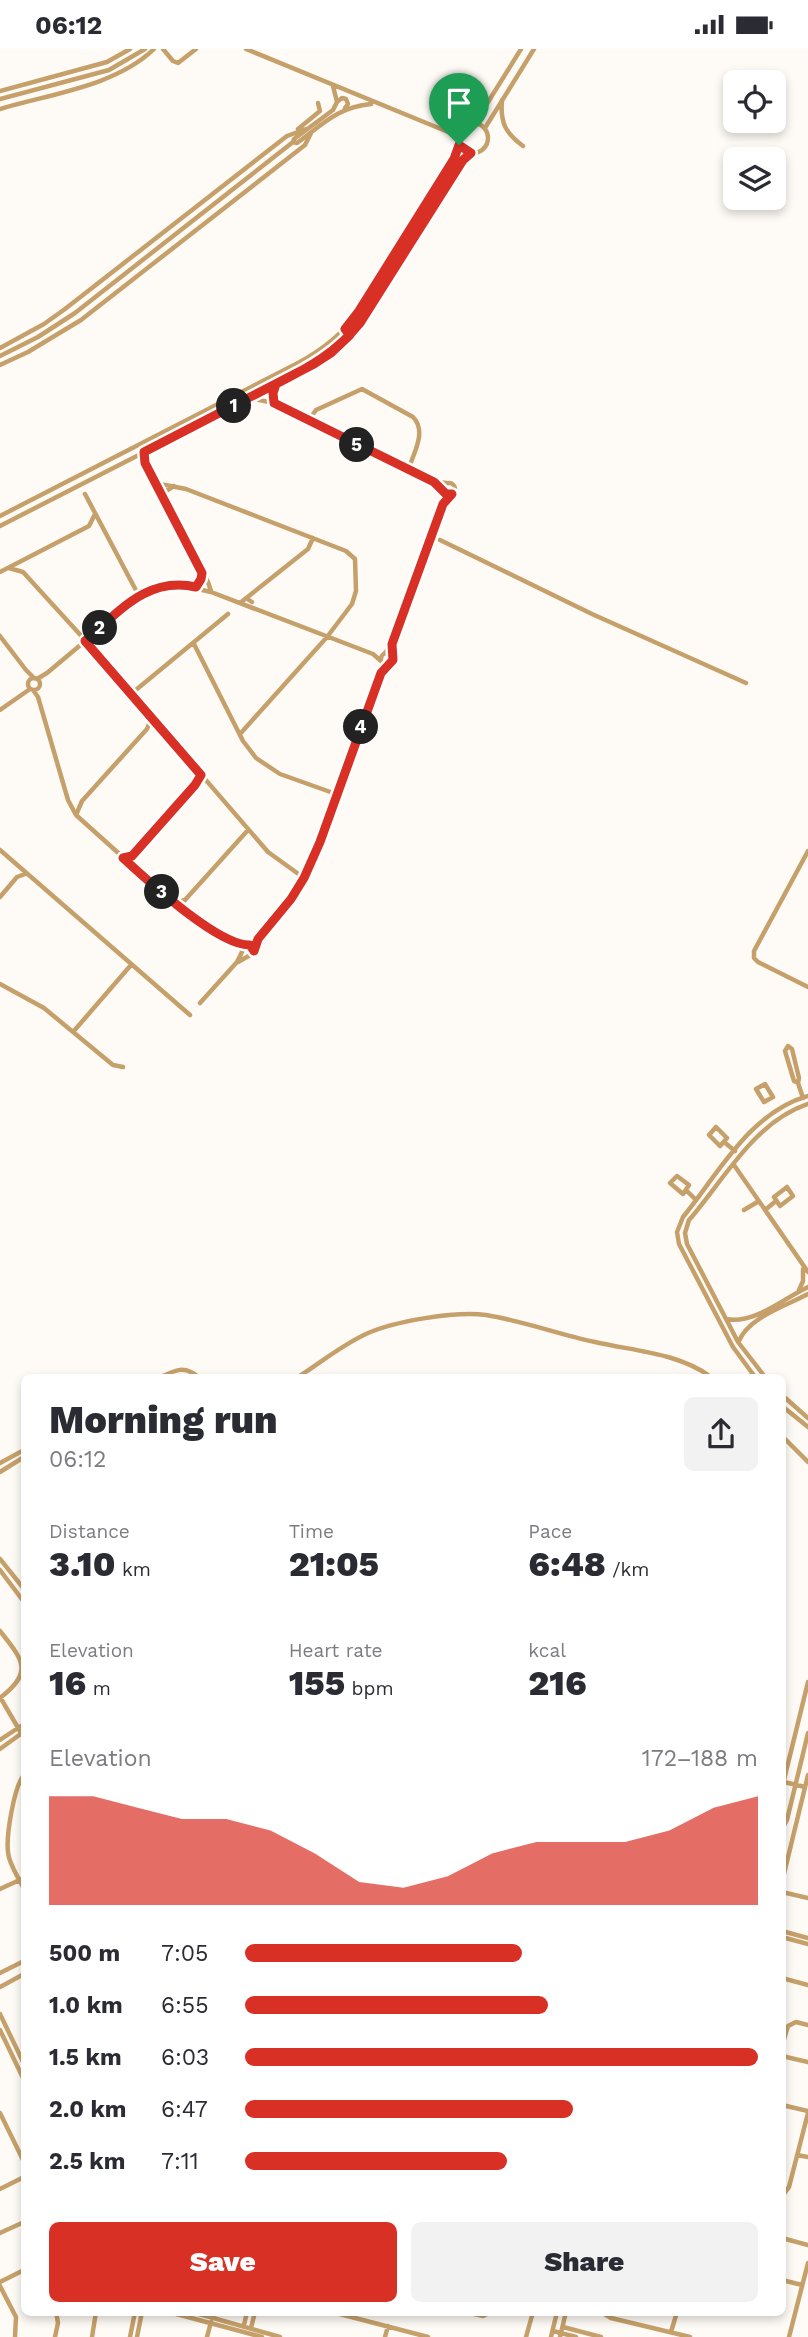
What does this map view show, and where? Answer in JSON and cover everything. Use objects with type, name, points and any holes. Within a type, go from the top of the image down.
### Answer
[{"type":"street","points":[[0,91],[116,59],[130,49]]},
{"type":"street","points":[[134,57],[139,49]]},
{"type":"street","points":[[0,99],[120,66],[145,49]]},
{"type":"street","points":[[0,109],[123,72],[154,49]]},
{"type":"street","points":[[163,49],[178,63],[196,49]]},
{"type":"street","points":[[246,49],[458,137]]},
{"type":"street","points":[[475,123],[521,49]]},
{"type":"street","points":[[485,128],[534,49]]},
{"type":"street","points":[[116,59],[123,72]]},
{"type":"street","points":[[333,86],[337,102]]},
{"type":"street","points":[[0,356],[75,313],[293,142],[297,143],[309,131],[331,112],[337,102],[342,98],[346,99],[348,104],[344,109],[309,131],[296,131]]},
{"type":"street","points":[[502,98],[503,125],[508,134],[523,146]]},
{"type":"street","points":[[0,348],[65,309],[204,203],[320,111],[321,106],[318,103]]},
{"type":"street","points":[[344,109],[375,104]]},
{"type":"street","points":[[0,516],[307,359],[345,329],[454,159],[463,126],[475,123],[485,128],[489,138],[486,146],[463,160],[366,315],[350,335],[322,359],[0,526]]},
{"type":"street","points":[[0,365],[19,357],[81,320],[305,145],[309,131]]},
{"type":"street","points":[[459,145],[471,153]]},
{"type":"street","points":[[204,203],[213,216]]},
{"type":"street","points":[[345,329],[350,335]]},
{"type":"street","points":[[11,343],[19,357]]},
{"type":"street","points":[[274,403],[276,384]]},
{"type":"street","points":[[307,421],[316,410],[355,390],[367,390],[419,423],[420,434],[408,470]]},
{"type":"street","points":[[248,398],[274,403],[434,482],[446,494],[452,494]]},
{"type":"street","points":[[144,452],[145,463],[211,592]]},
{"type":"street","points":[[134,457],[145,463]]},
{"type":"street","points":[[434,482],[454,486],[454,492],[443,504]]},
{"type":"street","points":[[155,483],[175,485],[349,552],[355,559],[354,601],[327,637],[240,734]]},
{"type":"street","points":[[200,1003],[245,950],[258,939],[291,899],[304,878],[320,842],[381,673],[384,653],[392,644],[443,504],[443,491],[447,483]]},
{"type":"street","points":[[163,499],[166,491],[175,485]]},
{"type":"street","points":[[85,495],[139,596]]},
{"type":"street","points":[[89,526],[95,514]]},
{"type":"street","points":[[0,572],[89,526],[102,527]]},
{"type":"street","points":[[240,603],[308,549],[313,538]]},
{"type":"street","points":[[440,540],[592,614],[746,683]]},
{"type":"street","points":[[23,572],[24,559]]},
{"type":"street","points":[[9,568],[23,572],[271,855],[304,878]]},
{"type":"street","points":[[196,587],[202,573]]},
{"type":"street","points":[[0,710],[139,596],[164,585],[196,587],[252,605],[373,654],[388,665]]},
{"type":"street","points":[[252,605],[254,594]]},
{"type":"street","points":[[246,598],[252,605]]},
{"type":"street","points":[[131,694],[228,614]]},
{"type":"street","points":[[0,636],[37,682],[38,697],[68,800],[76,815],[186,912],[253,955],[258,939]]},
{"type":"street","points":[[194,644],[251,753],[273,771],[336,794]]},
{"type":"street","points":[[381,673],[392,662],[392,644]]},
{"type":"street","points":[[373,654],[393,656]]},
{"type":"street","points":[[26,670],[30,686],[38,697]]},
{"type":"street","points":[[30,686],[37,682]]},
{"type":"street","points":[[76,815],[82,801],[147,729],[152,719]]},
{"type":"street","points":[[147,729],[158,726]]},
{"type":"street","points":[[131,866],[132,856],[201,775]]},
{"type":"street","points":[[195,785],[206,782]]},
{"type":"street","points":[[68,800],[82,801]]},
{"type":"street","points":[[174,903],[185,900],[248,830]]},
{"type":"street","points":[[0,850],[190,1015]]},
{"type":"street","points":[[808,851],[754,951],[754,958],[758,963],[808,987]]},
{"type":"street","points":[[123,858],[132,856]]},
{"type":"street","points":[[17,877],[18,867]]},
{"type":"street","points":[[0,897],[17,877],[26,874]]},
{"type":"street","points":[[185,900],[186,912]]},
{"type":"street","points":[[245,950],[252,947],[254,951]]},
{"type":"street","points":[[73,1032],[131,965]]},
{"type":"street","points":[[0,983],[35,1001],[113,1065],[123,1067]]},
{"type":"street","points":[[797,1083],[797,1069],[792,1049],[788,1047],[785,1051],[794,1081],[803,1098],[800,1107]]},
{"type":"street","points":[[753,1374],[733,1346],[679,1244],[679,1224],[756,1126],[776,1110],[803,1098]]},
{"type":"street","points":[[769,1100],[776,1110]]},
{"type":"street","points":[[763,1374],[738,1342],[687,1244],[684,1233],[689,1220],[765,1130],[784,1115],[808,1104]]},
{"type":"street","points":[[724,1142],[735,1151]]},
{"type":"street","points":[[734,1165],[806,1270],[797,1292]]},
{"type":"street","points":[[686,1190],[696,1200]]},
{"type":"street","points":[[744,1210],[759,1201]]},
{"type":"street","points":[[765,1210],[776,1201]]},
{"type":"street","points":[[738,1342],[751,1321],[808,1287]]},
{"type":"street","points":[[726,1319],[751,1321],[808,1294]]},
{"type":"street","points":[[303,1374],[375,1330],[446,1315],[471,1314],[496,1317],[687,1362],[706,1374]]},
{"type":"street","points":[[167,1374],[183,1369],[192,1374]]},
{"type":"street","points":[[786,1399],[808,1418]]},
{"type":"street","points":[[786,1409],[808,1427]]},
{"type":"street","points":[[786,1440],[808,1462]]},
{"type":"street","points":[[0,1463],[21,1452]]},
{"type":"street","points":[[0,1472],[21,1459]]},
{"type":"street","points":[[0,1559],[21,1585]]},
{"type":"street","points":[[0,1570],[21,1598]]},
{"type":"street","points":[[0,1631],[21,1661]]},
{"type":"street","points":[[21,1675],[16,1685],[0,1697],[21,1731]]},
{"type":"street","points":[[786,1773],[808,1682]]},
{"type":"street","points":[[0,1740],[21,1733]]},
{"type":"street","points":[[786,1822],[808,1733]]},
{"type":"street","points":[[0,1749],[21,1734]]},
{"type":"street","points":[[786,1865],[808,1775]]},
{"type":"street","points":[[21,1780],[16,1789],[8,1848],[9,1858],[21,1877]]},
{"type":"street","points":[[786,1785],[805,1787]]},
{"type":"street","points":[[0,1889],[21,1879]]},
{"type":"street","points":[[786,1893],[808,1898]]},
{"type":"street","points":[[786,1932],[808,1938]]},
{"type":"street","points":[[786,1938],[808,1944]]},
{"type":"street","points":[[0,1973],[21,1962]]},
{"type":"street","points":[[0,1986],[21,1976]]},
{"type":"street","points":[[786,1979],[808,1985]]},
{"type":"street","points":[[0,2014],[21,2058]]},
{"type":"street","points":[[786,2033],[788,2026],[796,2022],[808,2025]]},
{"type":"street","points":[[0,2030],[21,2071]]},
{"type":"street","points":[[786,2057],[808,2062]]},
{"type":"street","points":[[786,2106],[808,2112],[786,2191]]},
{"type":"street","points":[[0,2113],[21,2156]]},
{"type":"street","points":[[797,2155],[808,2157]]},
{"type":"street","points":[[0,2189],[21,2178]]},
{"type":"street","points":[[0,2233],[21,2223]]},
{"type":"street","points":[[786,2239],[808,2245]]},
{"type":"street","points":[[789,2337],[808,2263]]},
{"type":"street","points":[[15,2337],[16,2317],[0,2283],[21,2272]]},
{"type":"street","points":[[786,2281],[802,2285]]},
{"type":"street","points":[[55,2337],[57,2316]]},
{"type":"street","points":[[92,2337],[95,2316]]},
{"type":"street","points":[[134,2316],[130,2336],[137,2337],[141,2316]]},
{"type":"street","points":[[186,2316],[244,2325],[280,2337]]},
{"type":"street","points":[[205,2316],[262,2337]]},
{"type":"street","points":[[244,2325],[246,2316]]},
{"type":"street","points":[[251,2328],[254,2316]]},
{"type":"street","points":[[351,2316],[428,2337]]},
{"type":"street","points":[[526,2337],[532,2316]]},
{"type":"street","points":[[556,2316],[552,2334],[561,2332],[601,2337]]},
{"type":"street","points":[[608,2316],[690,2337]]},
{"type":"street","points":[[671,2332],[676,2316]]},
{"type":"street","points":[[207,2337],[211,2322]]},
{"type":"street","points":[[385,2337],[388,2326]]},
{"type":"street","points":[[561,2332],[576,2337]]},
{"type":"route","points":[[459,145],[454,159],[345,329],[350,335],[314,364],[144,452],[145,463],[202,573],[201,579],[196,587],[176,584],[148,590],[85,641],[201,775],[132,856],[123,858],[186,912],[236,944],[250,945],[254,951],[258,939],[296,892],[312,861],[381,673],[393,660],[392,644],[443,504],[452,494],[446,494],[434,482],[274,403],[274,390],[276,384],[314,364],[331,353],[350,335],[360,323],[463,160],[471,153],[464,151],[459,145]]}]
